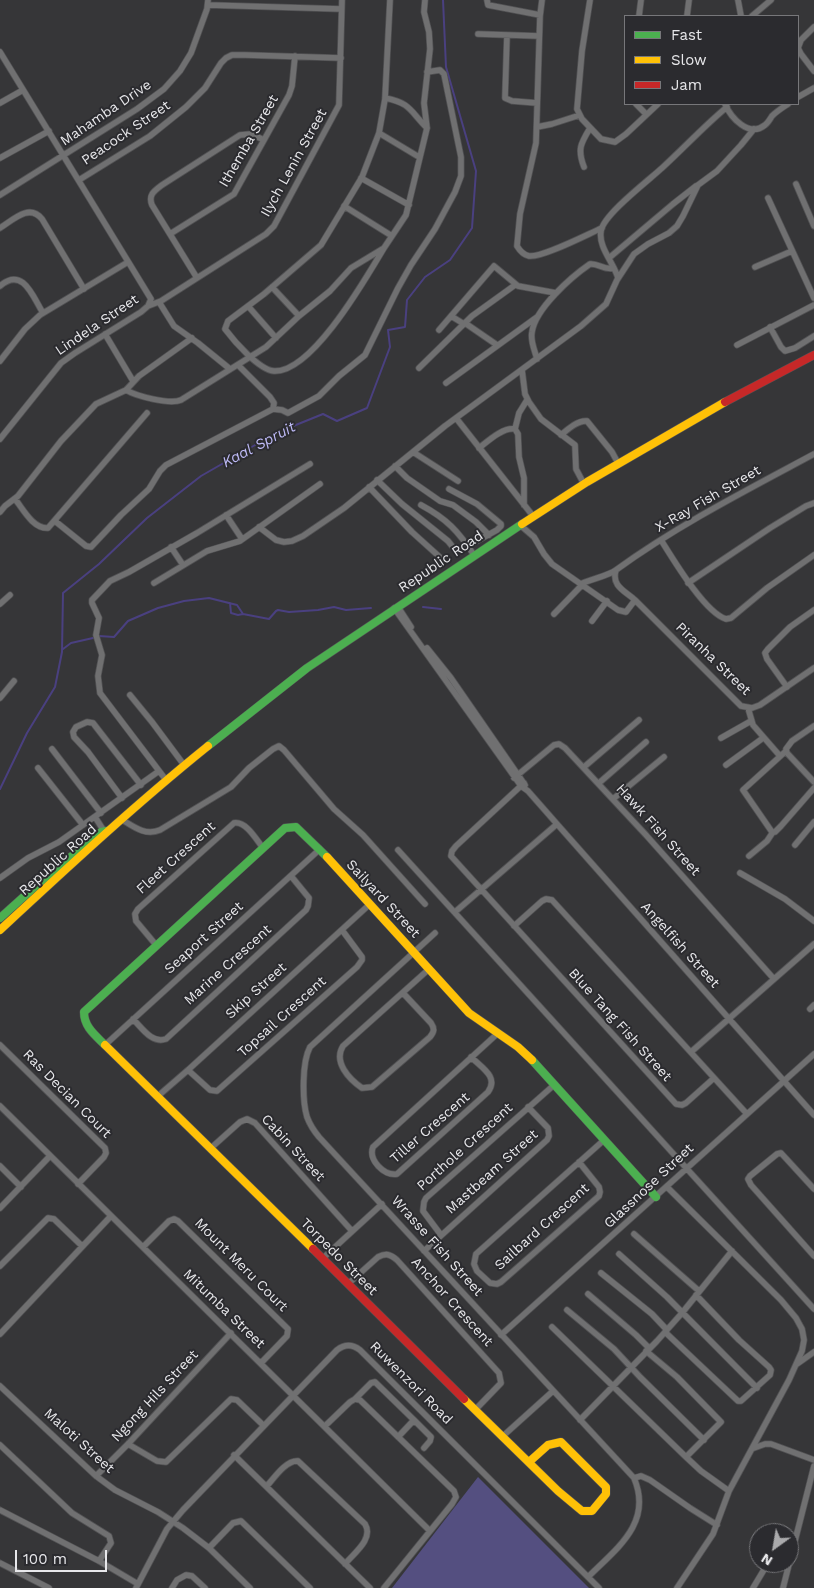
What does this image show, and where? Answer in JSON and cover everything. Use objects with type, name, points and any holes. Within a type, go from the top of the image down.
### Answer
[{"type":"street","points":[[291,0],[291,7]]},
{"type":"street","name":"Ilych Lenin Street","points":[[158,302],[266,234],[274,226],[339,106],[342,0]]},
{"type":"street","points":[[390,0],[385,98],[379,133],[361,178],[321,245],[272,288],[228,322],[225,328],[251,358],[267,369],[275,371],[296,364],[320,341],[339,317],[406,216],[427,128],[424,103],[430,47],[429,32],[424,12],[426,0]]},
{"type":"street","points":[[487,0],[488,6],[540,14]]},
{"type":"street","points":[[542,0],[539,36],[536,150],[520,214],[517,240],[518,249],[526,255],[532,256],[602,228]]},
{"type":"street","points":[[590,0],[577,109],[580,115],[604,141],[616,142],[657,105]]},
{"type":"street","points":[[639,15],[641,0]]},
{"type":"street","points":[[687,15],[689,0]]},
{"type":"street","points":[[738,0],[741,15]]},
{"type":"street","points":[[753,15],[771,0]]},
{"type":"street","points":[[208,2],[342,9]]},
{"type":"street","name":"Mahamba Drive","points":[[0,195],[150,100],[170,83],[191,53],[208,2]]},
{"type":"street","points":[[799,45],[801,40],[814,28]]},
{"type":"street","points":[[478,34],[539,36]]},
{"type":"street","points":[[507,35],[505,98],[512,101],[537,103]]},
{"type":"street","points":[[799,51],[814,71]]},
{"type":"street","points":[[0,52],[148,292],[149,303]]},
{"type":"street","name":"Peacock Street","points":[[79,180],[150,136],[190,104],[205,88],[226,58],[236,54],[341,58]]},
{"type":"street","name":"Ithemba Street","points":[[170,234],[233,196],[291,90],[295,56]]},
{"type":"street","points":[[55,521],[86,546],[91,547],[152,486],[163,467],[273,409],[290,413],[311,402],[323,393],[344,371],[365,355],[398,288],[435,229],[455,192],[461,176],[461,157],[444,74],[440,70],[427,72]]},
{"type":"street","points":[[799,96],[814,88]]},
{"type":"street","points":[[0,103],[24,90]]},
{"type":"street","points":[[385,98],[408,106],[427,128]]},
{"type":"street","points":[[637,105],[646,114]]},
{"type":"street","points":[[618,278],[602,241],[602,228],[608,218],[726,105],[737,122],[743,126],[754,128],[765,125],[777,111],[786,105]]},
{"type":"street","points":[[536,127],[580,115]]},
{"type":"street","points":[[584,167],[580,158],[580,149],[590,128]]},
{"type":"street","points":[[609,258],[673,204],[713,174],[726,162],[754,128]]},
{"type":"street","points":[[0,158],[48,131]]},
{"type":"street","points":[[379,133],[419,157]]},
{"type":"street","points":[[197,278],[151,203],[152,192],[240,135],[251,134],[264,140]]},
{"type":"street","points":[[361,178],[408,204]]},
{"type":"street","points":[[796,184],[814,226]]},
{"type":"street","points":[[259,527],[281,542],[288,543],[292,541],[336,513],[456,418],[537,359],[603,307],[608,301],[618,278],[636,252],[677,226],[698,185]]},
{"type":"street","points":[[768,198],[814,298]]},
{"type":"street","points":[[344,206],[392,236]]},
{"type":"street","points":[[0,228],[25,213],[30,211],[36,213],[42,219],[84,289]]},
{"type":"street","points":[[126,390],[142,396],[177,402],[251,358],[330,292],[351,268],[384,248]]},
{"type":"street","points":[[755,267],[792,251]]},
{"type":"street","points":[[0,361],[25,329],[43,314],[128,262]]},
{"type":"street","points":[[537,359],[531,335],[538,316],[548,302],[590,264],[595,264],[606,270],[614,268]]},
{"type":"street","points":[[439,330],[492,267],[498,269],[515,285],[556,293]]},
{"type":"street","points":[[0,286],[10,278],[19,280],[25,285],[43,314]]},
{"type":"street","points":[[419,368],[476,313],[515,285]]},
{"type":"street","points":[[272,288],[299,316]]},
{"type":"street","points":[[158,302],[174,326],[230,369]]},
{"type":"street","name":"Lindela Street","points":[[0,439],[61,364],[149,303],[158,302]]},
{"type":"street","points":[[737,345],[814,304]]},
{"type":"street","points":[[248,306],[276,338]]},
{"type":"street","points":[[451,316],[465,323],[497,346]]},
{"type":"street","points":[[446,383],[538,316]]},
{"type":"street","points":[[770,328],[785,351],[814,336]]},
{"type":"street","points":[[105,334],[133,381]]},
{"type":"street","points":[[0,512],[22,492],[57,446],[90,410],[100,401],[126,390],[133,381],[192,338]]},
{"type":"street","name":"Republic Road","points":[[0,918],[45,878],[307,668],[326,657],[474,555],[584,484],[710,410],[814,355]]},
{"type":"street","points":[[238,365],[270,397],[274,403],[273,409]]},
{"type":"street","points":[[522,370],[527,400],[540,418],[575,446],[576,469],[584,484]]},
{"type":"street","points":[[514,429],[519,413],[527,400]]},
{"type":"street","points":[[15,499],[33,522],[44,529],[48,528],[147,413]]},
{"type":"street","points":[[456,418],[533,516]]},
{"type":"street","points":[[561,435],[583,420],[588,421],[612,452],[618,464]]},
{"type":"street","points":[[479,448],[505,430],[514,429]]},
{"type":"street","points":[[514,429],[518,434],[519,460],[524,478],[524,505]]},
{"type":"street","points":[[413,452],[458,481]]},
{"type":"street","name":"X-Ray Fish Street","points":[[581,584],[616,570],[622,564],[733,497],[814,454]]},
{"type":"street","points":[[166,780],[100,693],[98,676],[102,655],[96,635],[99,618],[91,602],[110,581],[226,515],[310,464]]},
{"type":"street","points":[[395,466],[407,478],[440,501],[453,505],[476,522],[489,535]]},
{"type":"street","points":[[378,480],[402,504],[456,550]]},
{"type":"street","points":[[154,583],[206,551],[242,539],[320,484]]},
{"type":"street","points":[[369,487],[442,560]]},
{"type":"street","points":[[449,489],[477,504],[500,523],[500,527],[489,535],[477,539],[468,546]]},
{"type":"street","points":[[688,583],[770,528],[814,503]]},
{"type":"street","points":[[421,505],[449,523],[460,534],[474,555]]},
{"type":"street","points":[[226,515],[242,539]]},
{"type":"street","points":[[520,525],[537,540],[548,560],[607,601],[624,612],[628,610],[635,600]]},
{"type":"street","points":[[661,540],[688,583],[714,612],[723,619],[728,619],[766,588],[814,555]]},
{"type":"street","points":[[171,547],[183,565]]},
{"type":"street","name":"Piranha Street","points":[[616,570],[614,576],[616,583],[738,704],[748,708],[760,705],[814,668]]},
{"type":"street","points":[[554,614],[581,584]]},
{"type":"street","points":[[0,604],[10,595]]},
{"type":"street","points":[[592,621],[607,601]]},
{"type":"street","name":"Angelfish Street","points":[[396,607],[451,678],[522,785],[814,1115]]},
{"type":"street","points":[[787,687],[767,659],[765,653],[790,626],[814,610]]},
{"type":"street","points":[[0,698],[14,681]]},
{"type":"street","points":[[130,695],[184,765]]},
{"type":"street","points":[[748,708],[751,721],[763,738],[780,756]]},
{"type":"street","points":[[584,768],[639,720]]},
{"type":"street","points":[[721,738],[751,721]]},
{"type":"street","points":[[122,798],[88,752],[74,737],[73,732],[76,727],[87,722],[93,724],[141,784]]},
{"type":"street","points":[[773,832],[744,790],[780,756],[792,741],[814,726]]},
{"type":"street","points":[[726,765],[763,738]]},
{"type":"street","points":[[598,783],[646,742]]},
{"type":"street","name":"Hawk Fish Street","points":[[516,777],[556,744],[565,748],[774,978]]},
{"type":"street","points":[[121,819],[143,831],[154,832],[160,830],[231,787],[249,768],[272,749],[279,746],[334,809],[363,835],[425,904]]},
{"type":"street","points":[[52,749],[101,813]]},
{"type":"street","points":[[786,749],[814,782]]},
{"type":"street","points":[[613,799],[664,757]]},
{"type":"street","points":[[38,768],[83,826]]},
{"type":"street","points":[[0,878],[28,858],[49,848],[83,826],[159,771]]},
{"type":"street","name":"Blue Tang Fish Street","points":[[522,785],[452,851],[451,856],[676,1104],[682,1105],[686,1103],[714,1078]]},
{"type":"street","points":[[749,856],[781,826],[814,788]]},
{"type":"street","points":[[95,817],[107,830]]},
{"type":"street","name":"Fleet Crescent","points":[[156,945],[137,922],[135,916],[138,909],[234,823],[238,822],[243,825],[263,848]]},
{"type":"street","points":[[795,846],[814,822]]},
{"type":"street","points":[[455,912],[557,824]]},
{"type":"street","name":"Sailyard Street","points":[[84,1022],[83,1014],[86,1010],[285,828],[292,826],[299,828],[469,1013],[524,1052],[656,1197]]},
{"type":"street","name":"Republic Road","points":[[0,930],[107,830]]},
{"type":"street","name":"Seaport Street","points":[[106,1045],[320,849]]},
{"type":"street","points":[[398,850],[814,1309]]},
{"type":"street","points":[[740,873],[785,899],[814,921]]},
{"type":"street","name":"Marine Crescent","points":[[133,1019],[153,1038],[158,1040],[166,1039],[306,910],[309,898],[290,876]]},
{"type":"street","points":[[514,926],[542,901],[546,899],[552,900],[747,1114]]},
{"type":"street","name":"Skip Street","points":[[158,1096],[370,904]]},
{"type":"street","name":"Topsail Crescent","points":[[188,1070],[205,1087],[214,1092],[217,1091],[357,967],[362,960],[362,956],[342,930]]},
{"type":"street","name":"Wrasse Fish Street","points":[[435,933],[310,1047],[306,1059],[306,1109],[310,1123],[319,1137],[634,1478],[640,1499],[640,1511],[632,1530],[588,1577]]},
{"type":"street","points":[[691,1052],[814,944]]},
{"type":"street","points":[[404,993],[434,1027],[434,1033],[372,1087],[362,1088],[342,1066],[338,1056],[342,1046],[429,969]]},
{"type":"street","name":"Torpedo Street","points":[[84,1022],[88,1028],[211,1148],[322,1259],[476,1409],[502,1436],[577,1509],[592,1511],[603,1499],[607,1490],[566,1446],[557,1441],[553,1442],[529,1462]]},
{"type":"street","name":"Tiller Crescent","points":[[471,1058],[491,1077],[492,1084],[488,1092],[397,1174],[391,1174],[384,1170],[372,1158],[373,1147],[497,1034]]},
{"type":"street","name":"Ras Decian Court","points":[[0,1045],[105,1148],[106,1153],[104,1157],[78,1184]]},
{"type":"street","name":"Glassnose Street","points":[[501,1335],[814,1054]]},
{"type":"street","name":"Porthole Crescent","points":[[441,1235],[423,1211],[424,1202],[554,1085]]},
{"type":"street","name":"Mitumba Street","points":[[0,1106],[430,1530]]},
{"type":"street","name":"Mastbeam Street","points":[[424,1251],[547,1140],[549,1136],[548,1128],[528,1107]]},
{"type":"street","name":"Cabin Street","points":[[211,1148],[240,1122],[247,1119],[255,1123],[352,1230]]},
{"type":"street","name":"Sailbard Crescent","points":[[579,1162],[599,1187],[599,1196],[501,1282],[490,1284],[477,1271],[474,1264],[476,1254],[579,1162],[604,1140]]},
{"type":"street","points":[[814,1189],[780,1153],[748,1179],[750,1185],[814,1256]]},
{"type":"street","points":[[0,1208],[50,1156]]},
{"type":"street","points":[[0,1166],[21,1187]]},
{"type":"street","points":[[667,1187],[780,1300],[796,1318],[802,1329],[804,1340],[796,1365],[754,1448],[729,1491],[713,1534],[677,1588]]},
{"type":"street","points":[[322,1259],[382,1204]]},
{"type":"street","points":[[0,1334],[111,1216]]},
{"type":"street","points":[[0,1266],[48,1218],[54,1219],[82,1246]]},
{"type":"street","name":"Mount Meru Court","points":[[143,1247],[170,1220],[178,1220],[288,1329],[287,1336],[262,1363]]},
{"type":"street","points":[[601,1273],[652,1314],[666,1331],[734,1398],[741,1401],[770,1375],[771,1370],[739,1340],[698,1293],[634,1234]]},
{"type":"street","points":[[580,1420],[666,1331],[732,1251]]},
{"type":"street","points":[[619,1254],[667,1297],[757,1388]]},
{"type":"street","name":"Anchor Crescent","points":[[348,1284],[378,1256],[390,1255],[397,1260],[499,1373],[501,1383],[476,1409]]},
{"type":"street","points":[[588,1294],[636,1335],[720,1421],[719,1425],[686,1457]]},
{"type":"street","points":[[567,1310],[614,1349],[704,1440]]},
{"type":"street","points":[[552,1327],[700,1471],[729,1491]]},
{"type":"street","name":"Ngong Hils Street","points":[[96,1476],[232,1333]]},
{"type":"street","name":"Ruwenzori Road","points":[[137,1586],[173,1521],[234,1455],[340,1348],[349,1346],[357,1348],[599,1588]]},
{"type":"street","points":[[796,1365],[814,1352]]},
{"type":"street","points":[[325,1426],[371,1383],[375,1382],[431,1437],[424,1448]]},
{"type":"street","name":"Maloti Street","points":[[0,1386],[96,1476],[115,1490],[173,1521],[209,1548],[250,1588]]},
{"type":"street","points":[[502,1436],[553,1391]]},
{"type":"street","points":[[128,1444],[157,1462],[166,1462],[231,1399],[237,1400],[263,1425]]},
{"type":"street","points":[[356,1399],[364,1402],[454,1491],[456,1497],[384,1588]]},
{"type":"street","points":[[398,1436],[414,1420]]},
{"type":"street","points":[[754,1448],[771,1444],[814,1460]]},
{"type":"street","points":[[0,1445],[72,1513],[110,1536],[111,1543],[99,1561]]},
{"type":"street","points":[[234,1455],[370,1588]]},
{"type":"street","points":[[266,1486],[289,1463],[294,1460],[298,1461],[365,1524],[368,1532],[367,1538],[345,1564]]},
{"type":"street","points":[[798,1523],[814,1466]]},
{"type":"street","points":[[634,1478],[641,1476],[650,1480],[717,1525]]},
{"type":"street","points":[[0,1510],[99,1561],[137,1586]]},
{"type":"street","points":[[209,1548],[233,1523],[241,1521],[310,1588]]},
{"type":"street","points":[[0,1563],[48,1588]]},
{"type":"street","points":[[754,1588],[762,1573]]},
{"type":"street","points":[[783,1588],[786,1573]]},
{"type":"street","points":[[172,1588],[177,1580],[186,1575],[192,1576],[205,1588]]},
{"type":"shaded area","points":[[478,1477],[589,1588],[392,1588]]},
{"type":"waterway","name":"Kaal Spruit","points":[[0,789],[27,733],[55,687],[62,652],[63,593],[99,564],[147,518],[201,476],[276,433],[323,414],[337,421],[367,408],[390,347],[388,330],[405,327],[407,300],[425,277],[450,260],[472,228],[476,171],[446,67],[443,0]]},
{"type":"waterway","points":[[99,636],[114,637],[128,621],[158,608],[184,601],[209,598],[237,605],[243,614],[269,619],[278,610],[289,612],[334,607],[346,610],[371,608]]},
{"type":"waterway","points":[[230,603],[231,613],[243,614]]},
{"type":"waterway","points":[[423,607],[441,609]]},
{"type":"waterway","points":[[63,649],[71,643],[93,638]]},
{"type":"traffic: fast","points":[[208,746],[307,668],[522,524]]},
{"type":"traffic: fast","points":[[105,1045],[88,1026],[84,1012],[285,828],[296,827],[327,857]]},
{"type":"traffic: fast","points":[[0,918],[101,832],[106,831]]},
{"type":"traffic: fast","points":[[532,1060],[656,1197]]},
{"type":"traffic: slow","points":[[522,524],[587,482],[725,402]]},
{"type":"traffic: slow","points":[[0,930],[128,813],[208,746]]},
{"type":"traffic: slow","points":[[327,857],[469,1013],[518,1047],[532,1060]]},
{"type":"traffic: slow","points":[[105,1045],[313,1249]]},
{"type":"traffic: slow","points":[[464,1399],[558,1491],[582,1511],[592,1511],[606,1494],[606,1487],[561,1442],[548,1445],[529,1462]]},
{"type":"traffic: jam","points":[[725,402],[814,355]]},
{"type":"traffic: jam","points":[[313,1249],[464,1399]]}]
